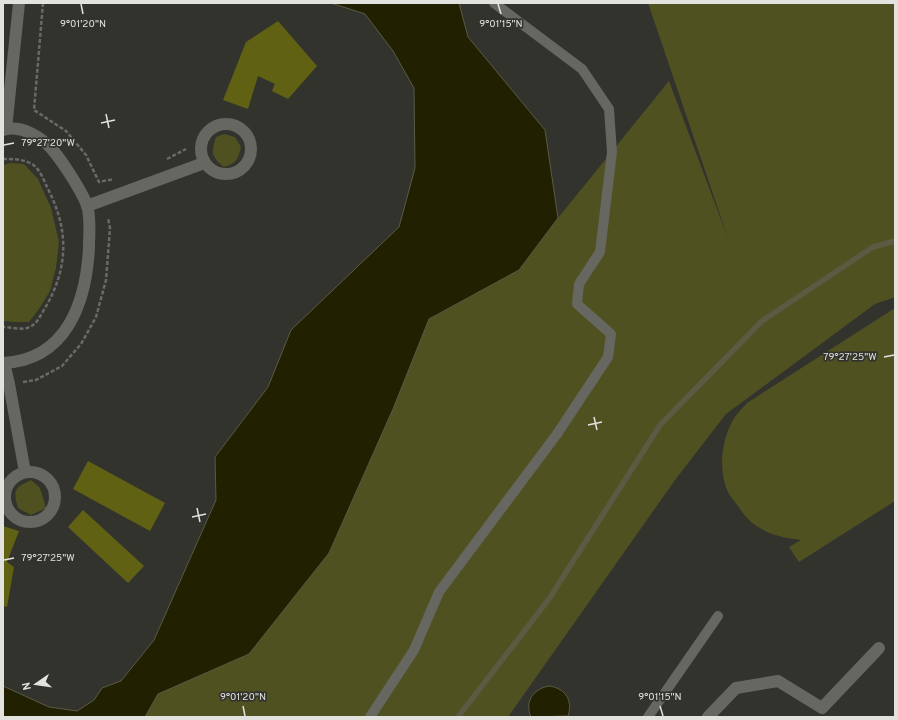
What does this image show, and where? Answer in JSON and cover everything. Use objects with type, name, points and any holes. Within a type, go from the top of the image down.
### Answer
[{"type":"street","points":[[19,3],[5,129],[19,129],[30,133],[48,145],[63,163],[78,187],[87,206],[90,230],[84,289],[76,313],[64,333],[48,348],[32,357],[18,362],[3,363],[9,384],[25,472]]},
{"type":"street","points":[[224,123],[238,126],[247,134],[252,147],[249,160],[240,170],[228,175],[215,172],[204,163],[200,150],[203,137],[212,127],[224,123]]},
{"type":"street","points":[[87,206],[204,163]]},
{"type":"street","points":[[25,472],[38,473],[50,480],[56,492],[55,506],[47,517],[35,523],[22,522],[11,515],[5,502],[6,489],[13,478],[25,472]]},
{"type":"street","points":[[708,717],[736,688],[778,681],[819,712],[879,648]]},
{"type":"lane","points":[[370,717],[414,650],[439,592],[557,434],[608,357],[611,334],[577,304],[579,284],[600,252],[612,152],[609,109],[582,69],[494,3]]},
{"type":"lane","points":[[648,717],[718,616]]},
{"type":"path","points":[[43,3],[34,110],[44,115],[66,131],[86,155],[99,182],[119,178]]},
{"type":"path","points":[[166,160],[186,149]]},
{"type":"path","points":[[3,159],[20,159],[34,165],[44,179],[52,196],[64,234],[64,259],[54,293],[37,323],[26,328],[3,327]]},
{"type":"shaded area","points":[[331,3],[459,3],[468,37],[545,130],[558,218],[519,270],[429,319],[393,409],[329,553],[249,654],[158,694],[145,717],[3,717],[3,686],[49,707],[77,711],[94,700],[102,688],[121,681],[154,640],[216,500],[215,457],[268,387],[291,330],[399,227],[415,168],[414,88],[393,51],[365,14]]},
{"type":"shaded area","points":[[648,3],[895,3],[895,297],[875,304],[726,414],[675,480],[508,717],[145,717],[157,694],[249,654],[329,553],[393,409],[429,319],[519,270],[558,218],[669,81],[728,238]]},
{"type":"shaded area","points":[[224,134],[235,137],[241,147],[236,160],[224,167],[214,157],[213,147],[216,137]]},
{"type":"shaded area","points":[[10,163],[24,164],[38,179],[51,208],[59,242],[56,268],[50,291],[29,322],[3,321],[3,165]]},
{"type":"shaded area","points":[[895,308],[895,501],[799,562],[789,547],[801,540],[775,535],[756,526],[745,516],[729,494],[723,477],[722,467],[723,448],[728,430],[735,417],[747,403]]},
{"type":"shaded area","points":[[31,480],[40,488],[46,508],[31,515],[18,508],[15,493],[21,485]]},
{"type":"shaded area","points":[[550,686],[560,690],[567,696],[570,705],[568,716],[531,717],[529,706],[532,696],[539,689]]},
{"type":"building","points":[[278,21],[317,66],[288,99],[272,91],[275,84],[258,76],[248,109],[223,100],[246,42]]},
{"type":"building","points":[[88,461],[165,503],[150,531],[73,489]]},
{"type":"building","points":[[83,510],[144,566],[128,583],[68,527]]},
{"type":"building","points":[[3,526],[19,531],[7,562],[14,567],[7,607],[3,606]]},
{"type":"waterway","points":[[458,717],[549,599],[660,425],[762,321],[873,247],[895,241]]}]
